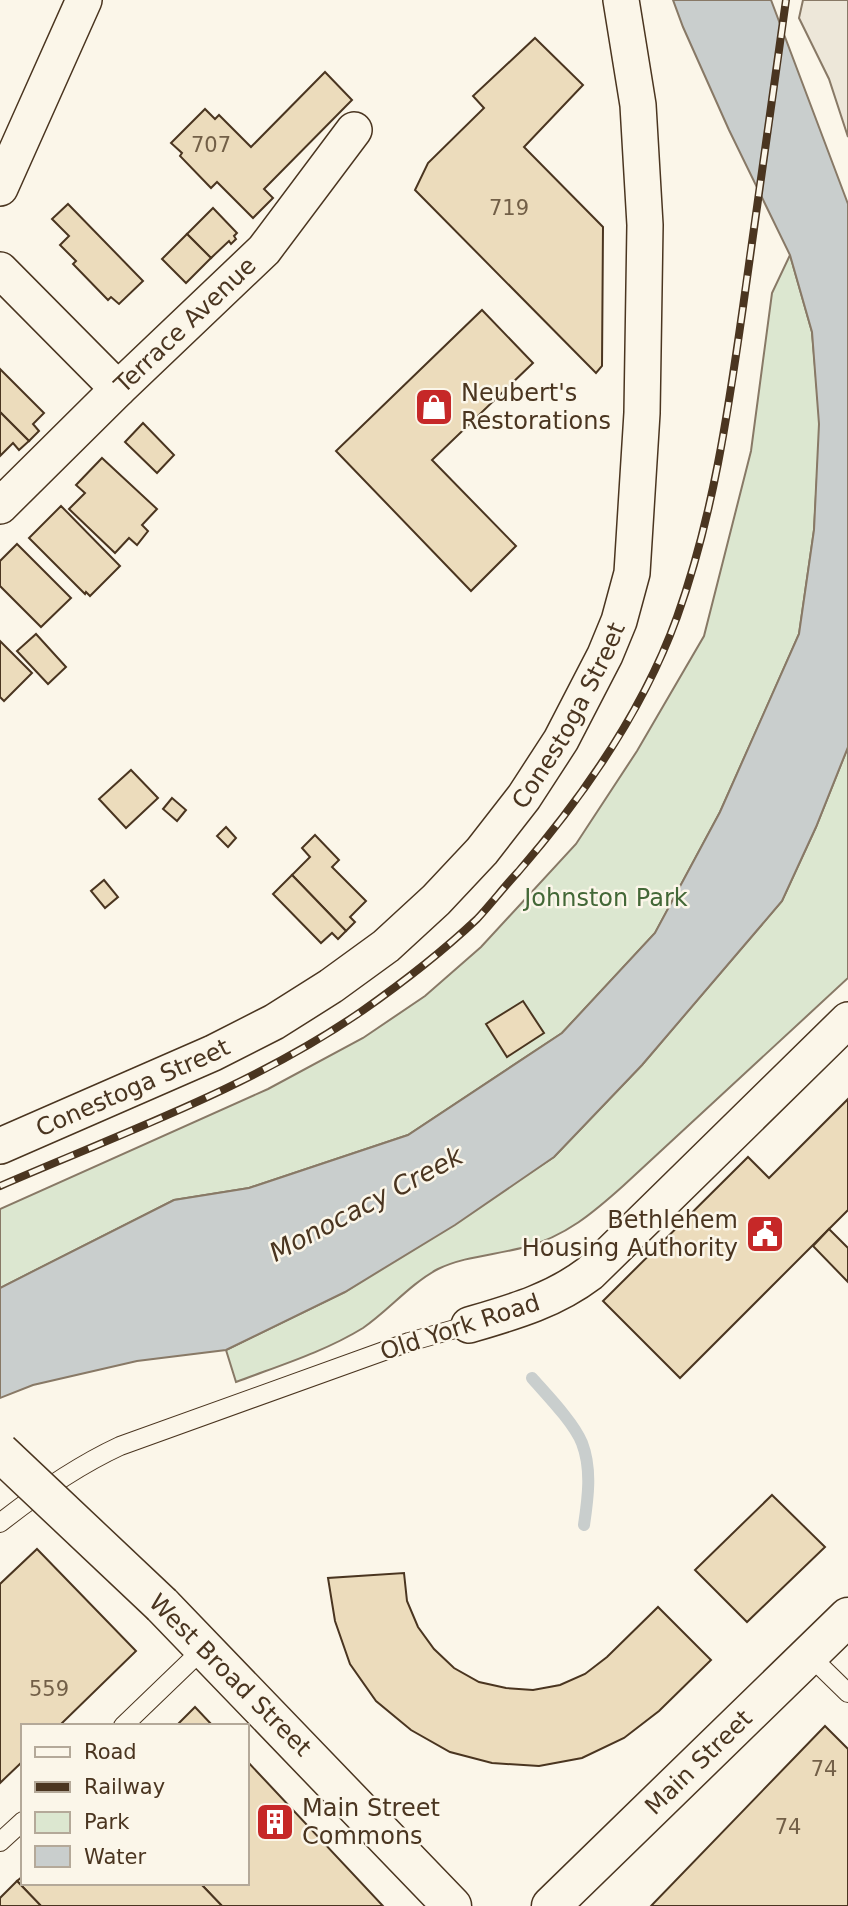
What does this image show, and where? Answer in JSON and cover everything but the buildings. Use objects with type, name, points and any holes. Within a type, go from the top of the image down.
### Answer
[{"type":"main road","name":"West Broad Street","points":[[0,1452],[162,1605],[452,1906]]},
{"type":"main road","name":"Main Street","points":[[551,1906],[848,1617]]},
{"type":"street","points":[[0,188],[84,0]]},
{"type":"street","name":"Conestoga Street","points":[[0,1146],[213,1053],[274,1022],[331,986],[386,946],[473,861],[524,797],[561,740],[605,655],[619,621],[632,573],[642,413],[645,225],[638,105],[621,0]]},
{"type":"street","name":"Terrace Avenue","points":[[0,506],[118,388],[264,250],[354,130]]},
{"type":"street","points":[[0,270],[118,388]]},
{"type":"street","name":"Old York Road","points":[[469,1325],[538,1303],[574,1285],[590,1273],[848,1020]]},
{"type":"lane","name":"Old York Road","points":[[0,1523],[52,1484],[96,1457],[120,1446],[409,1342],[469,1325]]},
{"type":"lane","points":[[125,1724],[204,1648]]},
{"type":"lane","points":[[809,1655],[848,1693]]},
{"type":"lane","points":[[0,1842],[21,1823]]},
{"type":"green space","name":"Johnston Park","points":[[790,255],[812,332],[820,424],[814,530],[799,634],[720,812],[655,933],[562,1033],[408,1135],[249,1188],[174,1200],[0,1288],[0,1209],[268,1089],[363,1038],[425,996],[481,947],[576,844],[637,751],[704,636],[751,451],[772,293]]},
{"type":"green space","name":"Johnston Park","points":[[848,747],[848,978],[623,1186],[566,1230],[540,1243],[459,1261],[438,1269],[418,1282],[373,1321],[348,1337],[236,1382],[226,1350],[345,1292],[554,1157],[642,1065],[782,901],[816,827]]},
{"type":"shaded area","points":[[803,0],[848,0],[848,137],[829,79],[799,18]]},
{"type":"water","name":"Monocacy Creek","points":[[673,0],[771,0],[848,204],[848,747],[816,827],[782,901],[642,1065],[554,1157],[455,1225],[345,1292],[226,1350],[137,1361],[33,1385],[0,1398],[0,1288],[174,1200],[249,1188],[408,1135],[562,1033],[655,933],[720,812],[799,634],[814,530],[819,424],[812,332],[790,255],[729,130]]},
{"type":"waterway","points":[[532,1378],[567,1418],[582,1443],[588,1473],[584,1525]]},
{"type":"railway","points":[[0,1186],[231,1086],[320,1038],[362,1011],[436,955],[477,919],[565,814],[609,752],[663,652],[690,579],[710,503],[731,386],[786,0]]},
{"type":"place","name":"Neubert's Restorations","points":[[434,407]]},
{"type":"place","name":"Bethlehem Housing Authority","points":[[765,1234]]},
{"type":"place","name":"Main Street Commons","points":[[275,1822]]}]
